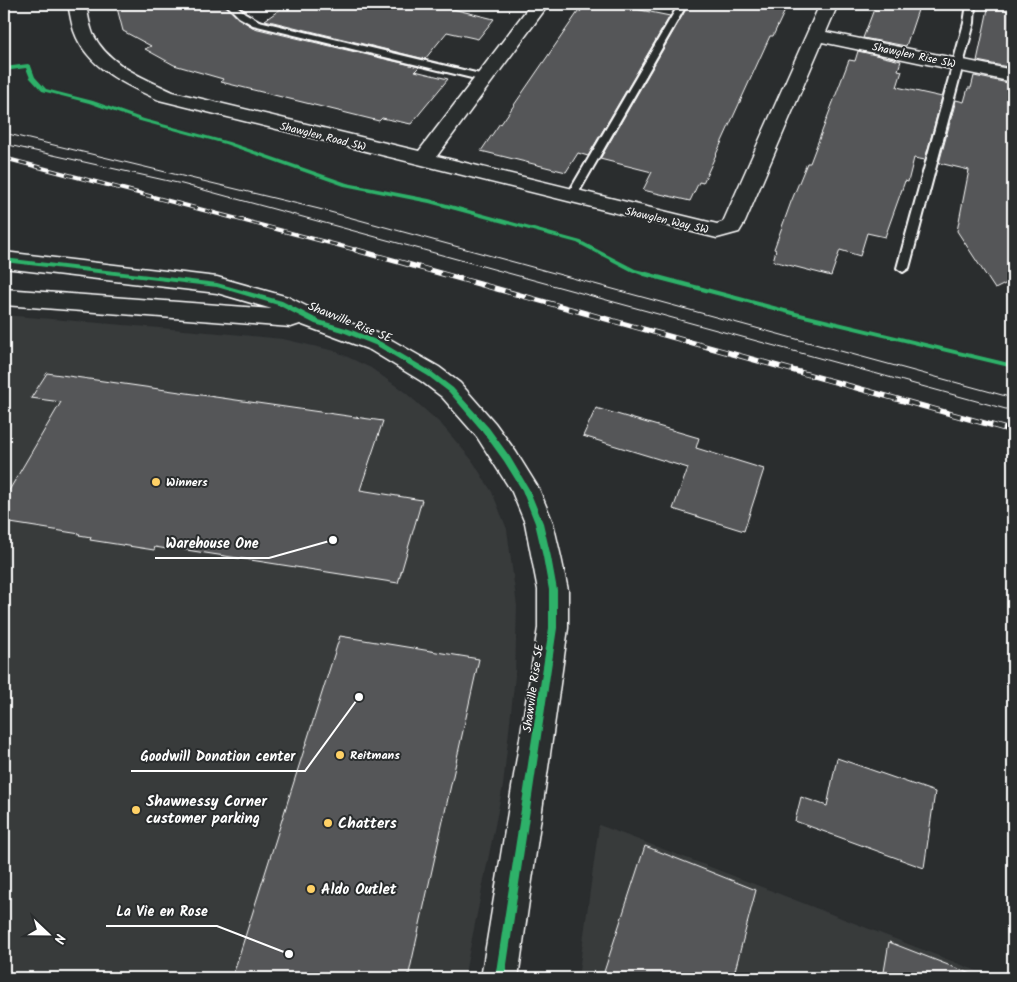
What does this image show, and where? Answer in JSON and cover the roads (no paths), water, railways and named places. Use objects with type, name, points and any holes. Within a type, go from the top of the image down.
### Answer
[{"type":"street","name":"Shawglen Road SW","points":[[78,4],[84,35],[98,54],[120,73],[166,96],[423,160]]},
{"type":"street","points":[[423,160],[540,4]]},
{"type":"street","name":"Shawglen Way SW","points":[[423,160],[708,231],[724,231],[731,227],[829,4]]},
{"type":"street","name":"Shawglen Rise SW","points":[[815,35],[1013,76]]},
{"type":"street","name":"Shawville Rise SE","points":[[4,260],[217,285],[280,303],[317,322],[347,331],[379,344],[406,359],[451,390],[483,426],[507,459],[525,489],[539,524],[553,590],[553,628],[500,978]]},
{"type":"street","name":"Shawville Rise SE","points":[[4,297],[317,322]]},
{"type":"lane","points":[[230,4],[242,15],[256,23],[484,78]]},
{"type":"lane","points":[[572,197],[684,4]]},
{"type":"lane","points":[[903,268],[969,23],[971,4]]},
{"type":"tram line","points":[[4,133],[319,209],[1013,398]]},
{"type":"tram line","points":[[4,144],[182,184],[1013,411]]},
{"type":"railway","points":[[4,158],[360,251]]},
{"type":"railway","points":[[356,250],[1013,431]]},
{"type":"place","name":"Winners","points":[[156,482]]},
{"type":"place","name":"Warehouse One","points":[[333,540]]},
{"type":"place","name":"Goodwill Donation center","points":[[359,697]]},
{"type":"place","name":"Reitmans","points":[[340,755]]},
{"type":"place","name":"Shawnessy Corner customer parking","points":[[136,810]]},
{"type":"place","name":"Chatters","points":[[328,823]]},
{"type":"place","name":"Aldo Outlet","points":[[311,889]]},
{"type":"place","name":"La Vie en Rose","points":[[289,954]]}]
